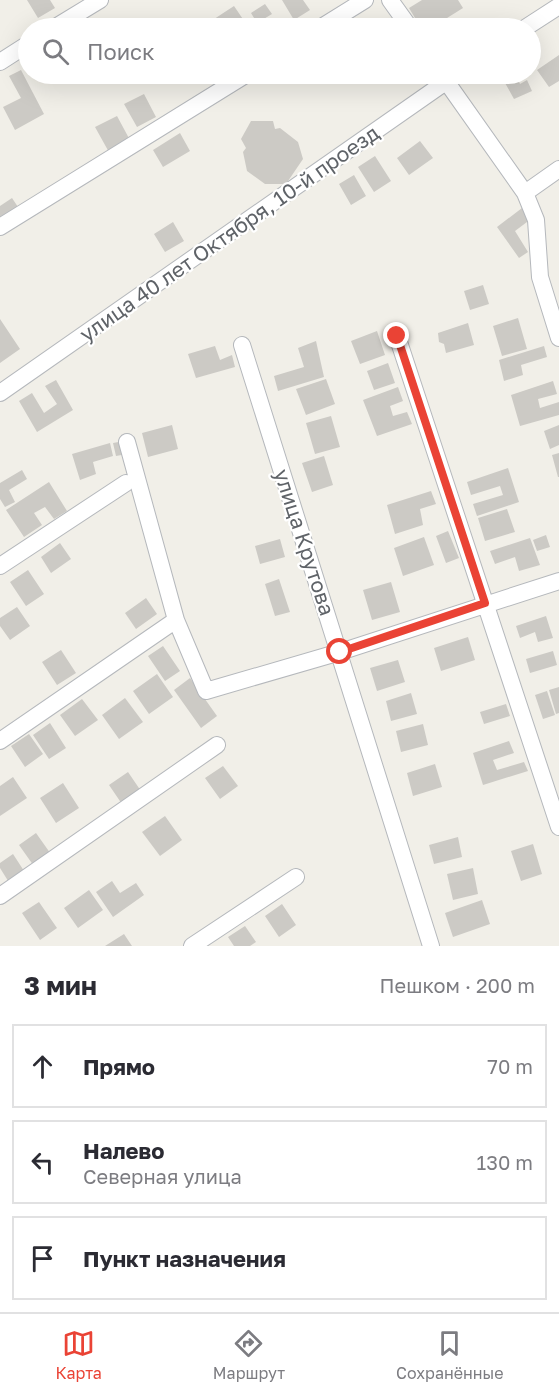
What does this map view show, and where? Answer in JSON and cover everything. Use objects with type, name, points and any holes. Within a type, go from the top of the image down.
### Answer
[{"type":"street","points":[[70,18],[100,0]]},
{"type":"street","points":[[336,18],[365,0]]},
{"type":"street","points":[[390,0],[403,18]]},
{"type":"street","points":[[540,18],[559,6]]},
{"type":"street","points":[[0,62],[18,50]]},
{"type":"street","points":[[0,227],[231,84]]},
{"type":"street","name":"улица 40 лет Октября, 10-й проезд","points":[[0,393],[437,84]]},
{"type":"street","points":[[453,84],[525,193],[536,220],[540,277],[559,338]]},
{"type":"street","points":[[525,193],[559,169]]},
{"type":"street","points":[[397,336],[559,827]]},
{"type":"street","name":"улица Крутова","points":[[242,345],[340,652],[430,946]]},
{"type":"street","points":[[127,442],[177,620],[206,691],[340,652],[485,603],[559,581]]},
{"type":"street","points":[[0,566],[126,483]]},
{"type":"street","points":[[0,741],[177,620]]},
{"type":"street","points":[[0,896],[217,745]]},
{"type":"street","points":[[192,946],[296,877]]},
{"type":"building","points":[[27,0],[50,0],[55,8],[38,18]]},
{"type":"building","points":[[282,0],[303,0],[310,10],[297,18],[293,18]]},
{"type":"building","points":[[422,0],[458,0],[463,8],[447,18],[415,18],[409,8]]},
{"type":"building","points":[[265,4],[272,14],[265,18],[254,18],[251,13]]},
{"type":"building","points":[[234,6],[242,18],[216,18]]},
{"type":"building","points":[[559,55],[559,81],[549,87],[541,76],[541,67]]},
{"type":"building","points":[[18,72],[18,84],[28,84],[44,114],[15,130],[3,107],[21,98],[9,76]]},
{"type":"building","points":[[506,84],[529,84],[532,91],[514,99]]},
{"type":"building","points":[[144,94],[156,117],[137,127],[124,104]]},
{"type":"building","points":[[117,116],[131,142],[110,154],[95,127]]},
{"type":"building","points":[[251,121],[273,121],[275,129],[280,128],[298,142],[303,159],[286,184],[265,184],[247,171],[243,152],[246,148],[241,139]]},
{"type":"building","points":[[180,133],[190,151],[163,167],[153,150]]},
{"type":"building","points":[[420,141],[433,158],[409,175],[397,158]]},
{"type":"building","points":[[375,156],[391,181],[374,192],[358,167]]},
{"type":"building","points":[[354,175],[366,196],[351,205],[339,184]]},
{"type":"building","points":[[12,198],[20,210],[0,222],[0,206]]},
{"type":"building","points":[[522,208],[531,219],[515,231],[528,252],[519,258],[497,227]]},
{"type":"building","points":[[173,222],[184,241],[165,252],[154,234]]},
{"type":"building","points":[[483,285],[489,304],[470,310],[464,291]]},
{"type":"building","points":[[518,318],[527,349],[502,356],[493,326]]},
{"type":"building","points":[[0,319],[20,349],[0,363]]},
{"type":"building","points":[[468,323],[474,345],[446,353],[444,344],[439,342],[438,333]]},
{"type":"building","points":[[377,331],[385,355],[360,364],[351,341]]},
{"type":"building","points":[[316,341],[324,377],[278,391],[274,376],[304,367],[298,348]]},
{"type":"building","points":[[215,346],[220,360],[232,355],[235,367],[196,378],[188,354]]},
{"type":"building","points":[[544,346],[547,357],[521,365],[523,375],[504,381],[499,360]]},
{"type":"building","points":[[388,363],[395,383],[374,390],[367,371]]},
{"type":"building","points":[[326,379],[335,404],[306,415],[296,389]]},
{"type":"building","points":[[56,380],[73,410],[37,432],[19,401],[32,393],[44,413],[57,404],[45,386]]},
{"type":"building","points":[[553,381],[557,394],[538,399],[540,408],[559,402],[559,415],[520,426],[511,395]]},
{"type":"building","points":[[398,387],[403,401],[390,406],[393,416],[407,412],[412,424],[377,436],[363,400]]},
{"type":"building","points":[[331,416],[340,447],[315,454],[306,423]]},
{"type":"building","points":[[172,425],[178,449],[148,457],[142,433]]},
{"type":"building","points":[[559,425],[559,445],[550,449],[544,431]]},
{"type":"building","points":[[124,441],[127,454],[116,456],[113,443]]},
{"type":"building","points":[[110,443],[113,456],[93,462],[96,474],[80,480],[72,454]]},
{"type":"building","points":[[559,453],[559,477],[558,477],[552,455]]},
{"type":"building","points":[[324,456],[333,485],[312,492],[302,463]]},
{"type":"building","points":[[508,468],[519,502],[477,516],[473,504],[503,495],[500,486],[471,495],[467,482]]},
{"type":"building","points":[[22,470],[27,479],[9,490],[15,502],[5,507],[0,499],[0,483]]},
{"type":"building","points":[[49,482],[67,511],[54,519],[45,507],[34,513],[42,525],[24,537],[6,510]]},
{"type":"building","points":[[431,491],[436,504],[420,509],[423,525],[395,534],[387,505]]},
{"type":"building","points":[[507,509],[515,532],[485,541],[478,518]]},
{"type":"building","points":[[448,531],[459,558],[446,563],[436,536]]},
{"type":"building","points":[[546,535],[550,547],[537,551],[533,540]]},
{"type":"building","points":[[424,537],[434,565],[403,576],[394,548]]},
{"type":"building","points":[[530,538],[540,565],[519,571],[515,557],[495,564],[490,551]]},
{"type":"building","points":[[280,539],[285,557],[260,564],[255,546]]},
{"type":"building","points":[[60,543],[71,559],[51,573],[41,557]]},
{"type":"building","points":[[28,570],[44,594],[26,606],[10,582]]},
{"type":"building","points":[[279,579],[290,612],[275,616],[265,584]]},
{"type":"building","points":[[391,582],[400,612],[372,620],[363,590]]},
{"type":"building","points":[[146,598],[157,614],[136,629],[125,613]]},
{"type":"building","points":[[17,607],[30,626],[10,640],[0,626],[0,618]]},
{"type":"building","points":[[546,616],[553,638],[538,642],[535,632],[520,638],[516,626]]},
{"type":"building","points":[[468,637],[475,660],[441,671],[434,648]]},
{"type":"building","points":[[163,646],[180,671],[165,681],[148,656]]},
{"type":"building","points":[[61,650],[76,673],[57,685],[42,662]]},
{"type":"building","points":[[553,651],[557,665],[530,673],[526,659]]},
{"type":"building","points":[[398,660],[405,682],[377,691],[370,668]]},
{"type":"building","points":[[157,674],[173,697],[149,714],[133,691]]},
{"type":"building","points":[[190,678],[217,716],[201,728],[174,690]]},
{"type":"building","points":[[559,687],[559,713],[556,714],[549,690]]},
{"type":"building","points":[[547,691],[555,715],[543,719],[535,695]]},
{"type":"building","points":[[411,693],[417,714],[391,721],[386,701]]},
{"type":"building","points":[[125,698],[143,722],[119,739],[102,715]]},
{"type":"building","points":[[82,699],[98,720],[75,736],[60,715]]},
{"type":"building","points":[[506,704],[510,716],[484,724],[480,712]]},
{"type":"building","points":[[50,723],[66,748],[49,759],[33,735]]},
{"type":"building","points":[[423,724],[428,745],[401,752],[396,731]]},
{"type":"building","points":[[29,734],[43,754],[25,767],[11,746]]},
{"type":"building","points":[[509,741],[514,753],[493,760],[497,770],[524,762],[528,771],[483,785],[473,753]]},
{"type":"building","points":[[435,764],[442,787],[413,796],[407,773]]},
{"type":"building","points":[[223,766],[238,786],[220,799],[205,778]]},
{"type":"building","points":[[128,772],[143,794],[124,807],[109,785]]},
{"type":"building","points":[[13,777],[27,798],[0,816],[0,786]]},
{"type":"building","points":[[63,783],[79,808],[56,823],[40,798]]},
{"type":"building","points":[[165,816],[182,840],[160,856],[142,832]]},
{"type":"building","points":[[36,833],[53,857],[36,869],[19,845]]},
{"type":"building","points":[[458,837],[462,857],[434,864],[429,845]]},
{"type":"building","points":[[533,844],[542,874],[521,881],[511,851]]},
{"type":"building","points":[[13,854],[26,874],[10,884],[0,868],[0,863]]},
{"type":"building","points":[[473,868],[478,894],[453,900],[447,874]]},
{"type":"building","points":[[112,881],[120,893],[136,883],[144,895],[113,917],[96,892]]},
{"type":"building","points":[[89,890],[103,910],[78,928],[64,908]]},
{"type":"building","points":[[482,900],[490,924],[453,937],[445,913]]},
{"type":"building","points":[[39,902],[57,928],[40,940],[22,913]]},
{"type":"building","points":[[282,904],[296,925],[279,937],[265,916]]},
{"type":"building","points":[[245,926],[256,942],[250,946],[234,946],[228,937]]},
{"type":"building","points":[[124,934],[132,946],[105,946]]},
{"type":"route","points":[[340,652],[485,603],[397,336]]}]
